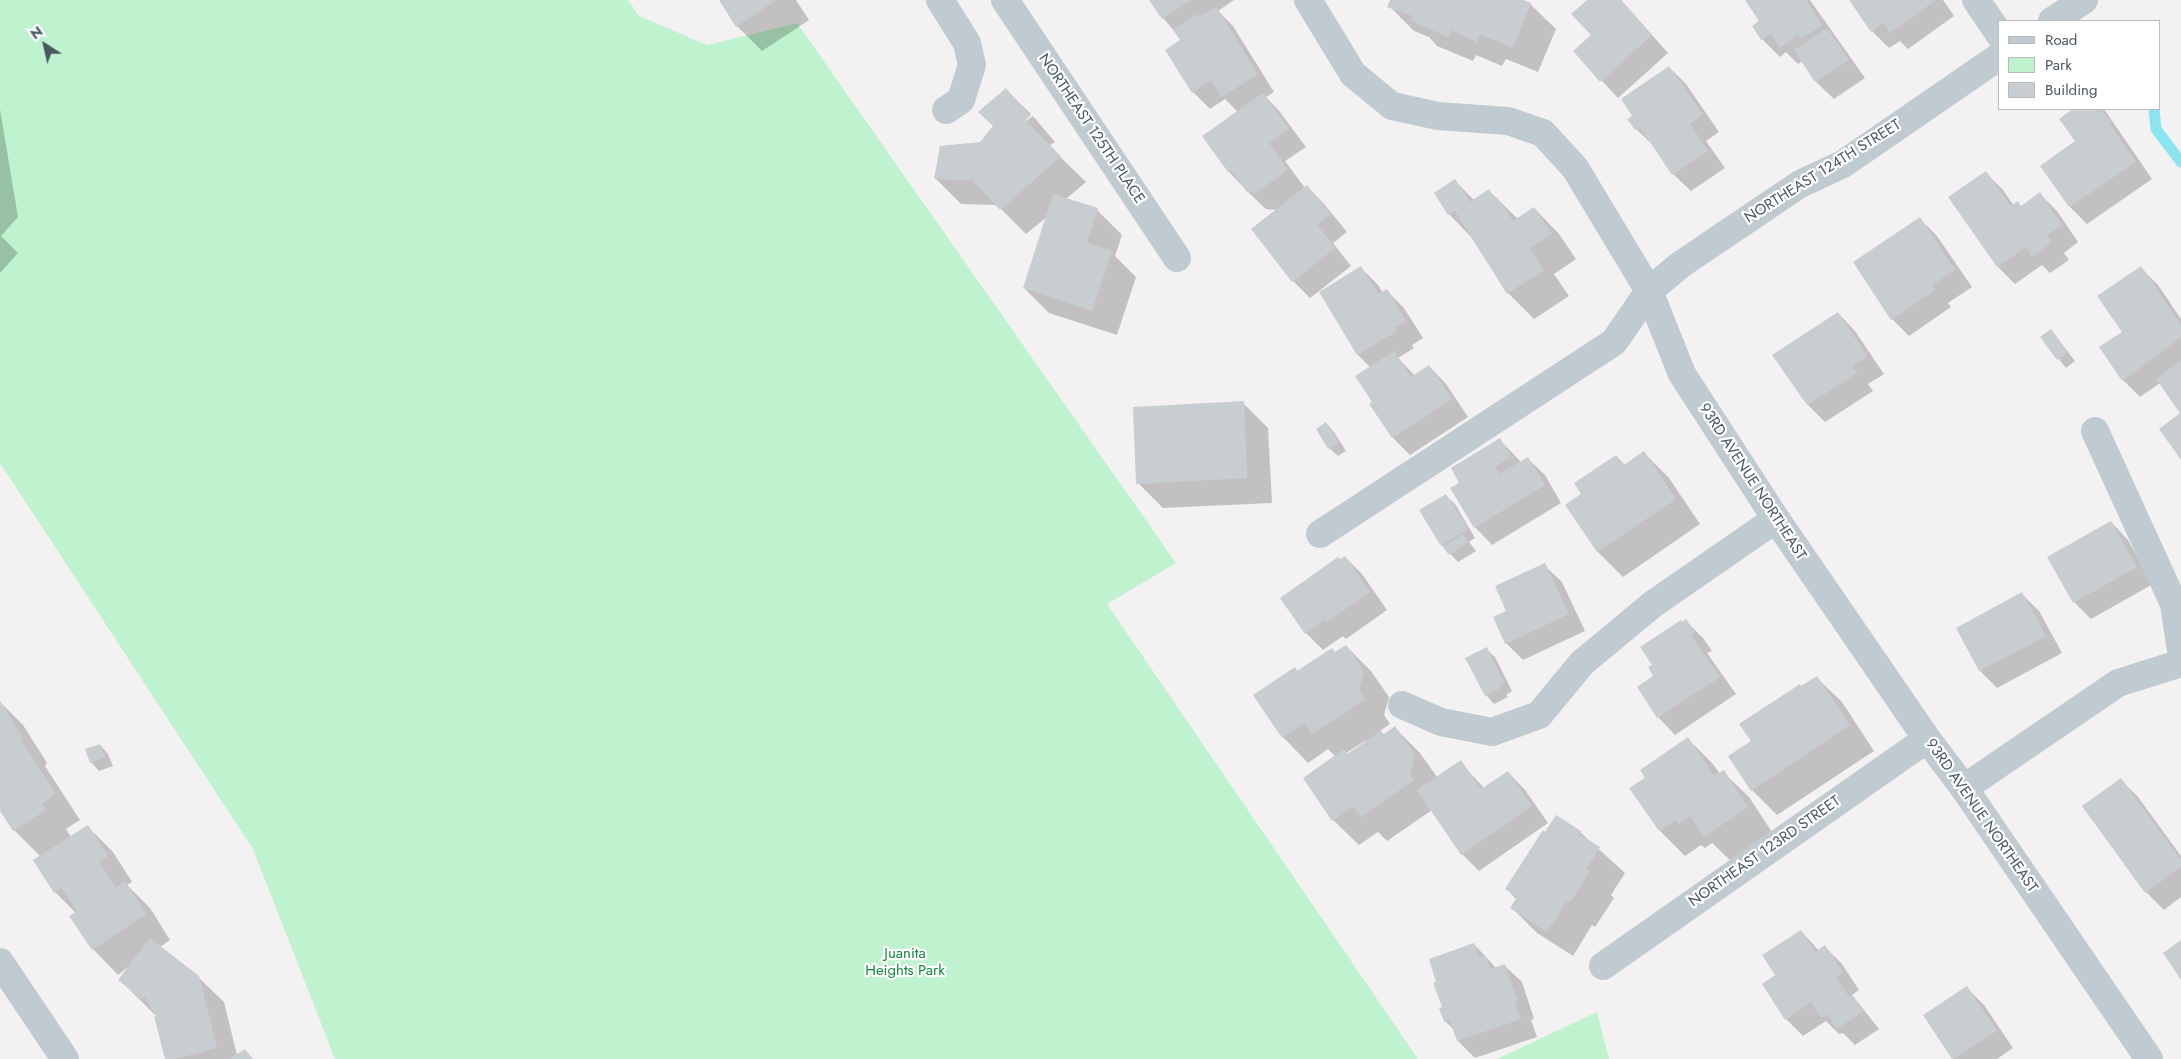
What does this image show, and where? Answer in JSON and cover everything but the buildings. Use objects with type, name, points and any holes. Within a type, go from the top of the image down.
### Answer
[{"type":"street","points":[[940,0],[967,43],[972,65],[961,100],[946,110]]},
{"type":"street","name":"NORTHEAST 125TH PLACE","points":[[1006,0],[1177,258]]},
{"type":"street","name":"93RD AVENUE NORTHEAST","points":[[1308,0],[1353,74],[1392,106],[1438,116],[1508,121],[1543,133],[1574,168],[1649,291],[1682,374],[1776,519],[1964,788],[2149,1059]]},
{"type":"street","points":[[1976,0],[1998,32]]},
{"type":"street","points":[[2054,20],[2084,0]]},
{"type":"street","name":"NORTHEAST 124TH STREET","points":[[1320,534],[1614,342],[1649,291],[1680,265],[1800,184],[1843,164],[1998,57]]},
{"type":"street","points":[[2095,431],[2174,604],[2181,651]]},
{"type":"street","points":[[1402,705],[1441,722],[1492,732],[1539,715],[1582,663],[1653,604],[1776,519]]},
{"type":"street","points":[[1964,788],[2118,683],[2181,663]]},
{"type":"street","name":"NORTHEAST 123RD STREET","points":[[1603,966],[1928,739]]},
{"type":"street","points":[[0,962],[64,1059]]},
{"type":"green space","name":"Juanita Heights Park","points":[[0,0],[628,0],[639,16],[707,45],[797,23],[1176,563],[1107,604],[1418,1059],[335,1059],[253,849],[0,463]]},
{"type":"green space","points":[[1597,1012],[1609,1059],[1497,1059]]},
{"type":"waterway","points":[[2154,110],[2156,129],[2181,162]]}]
